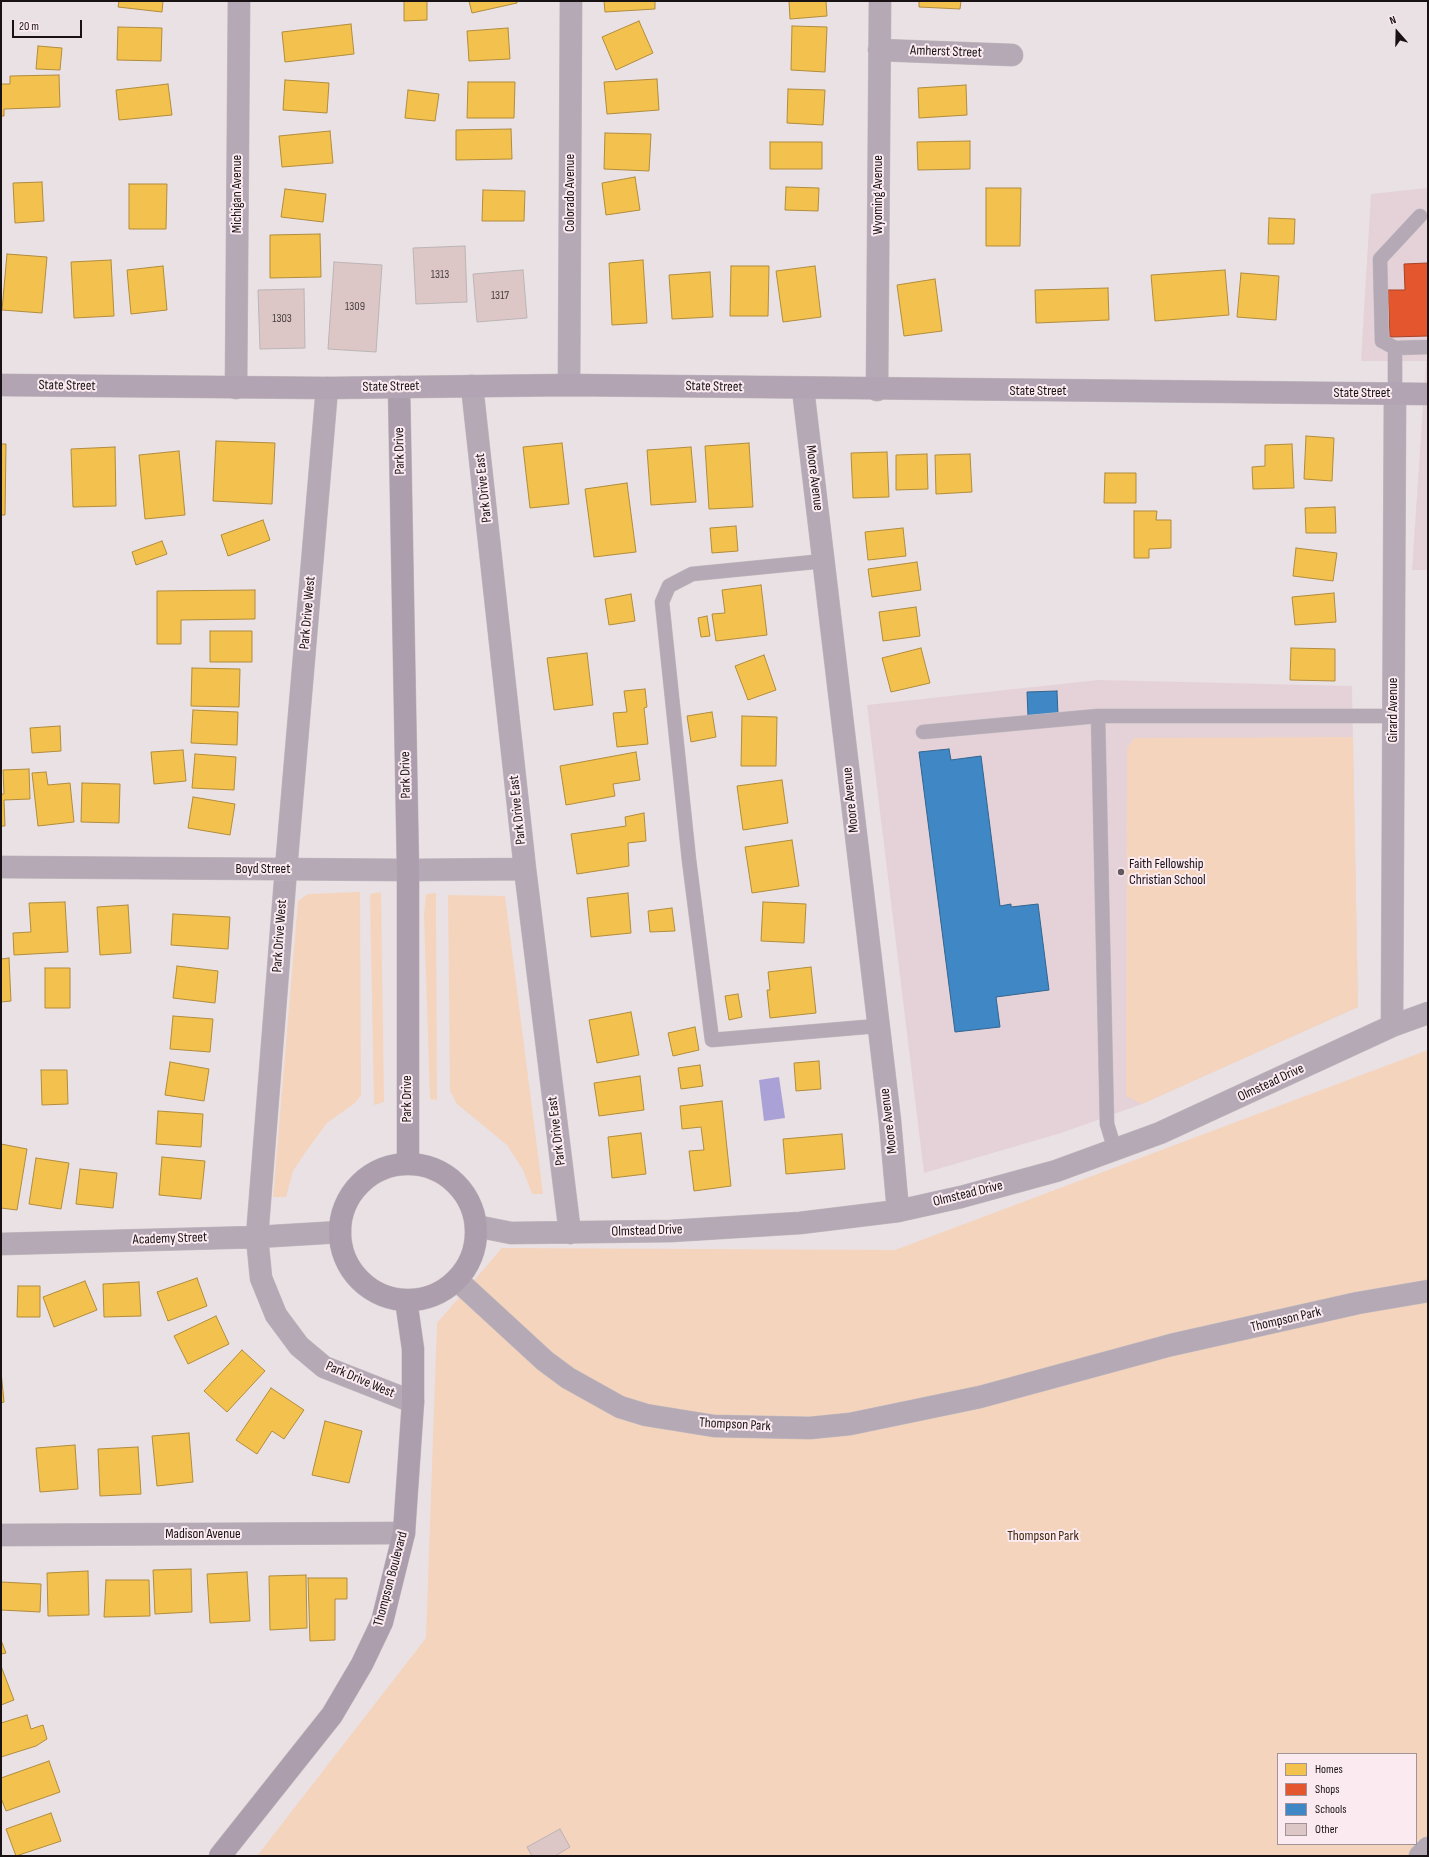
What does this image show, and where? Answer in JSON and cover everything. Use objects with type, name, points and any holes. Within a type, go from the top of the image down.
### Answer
[{"type":"highway","name":"State Street","points":[[1,385],[236,388],[569,385],[877,390],[1428,394]]},
{"type":"street","name":"Michigan Avenue","points":[[236,388],[239,1]]},
{"type":"street","name":"Colorado Avenue","points":[[569,385],[571,1]]},
{"type":"street","name":"Wyoming Avenue","points":[[877,390],[880,1]]},
{"type":"street","name":"Amherst Street","points":[[879,50],[1012,55]]},
{"type":"street","name":"Park Drive","points":[[399,386],[408,870],[408,1164]]},
{"type":"street","name":"Park Drive East","points":[[472,386],[525,869],[570,1233]]},
{"type":"street","name":"Park Drive West","points":[[327,388],[286,869],[257,1237],[261,1278],[276,1315],[299,1346],[324,1367],[413,1402]]},
{"type":"street","name":"Moore Avenue","points":[[803,389],[877,1026],[894,1157],[898,1210]]},
{"type":"street","name":"Girard Avenue","points":[[1392,1026],[1395,394]]},
{"type":"street","name":"Boyd Street","points":[[1,867],[408,870],[525,869]]},
{"type":"street","name":"Olmstead Drive","points":[[476,1226],[511,1233],[671,1231],[800,1223],[898,1210],[961,1197],[1056,1171],[1160,1133],[1392,1026],[1428,1013]]},
{"type":"street","points":[[408,1164],[428,1167],[446,1175],[461,1189],[471,1206],[476,1226],[475,1245],[468,1264],[457,1280],[442,1291],[424,1298],[406,1300],[385,1296],[367,1286],[352,1271],[343,1253],[340,1232],[343,1211],[353,1192],[368,1177],[387,1168],[408,1164]]},
{"type":"street","name":"Academy Street","points":[[1,1244],[257,1237],[340,1232]]},
{"type":"street","name":"Thompson Park","points":[[457,1280],[545,1362],[568,1378],[620,1407],[646,1415],[714,1426],[810,1428],[850,1424],[980,1397],[1171,1345],[1358,1304],[1428,1291]]},
{"type":"street","name":"Thompson Boulevard","points":[[220,1856],[332,1715],[362,1664],[382,1622],[404,1533],[413,1402],[413,1349],[406,1300]]},
{"type":"street","name":"Madison Avenue","points":[[1,1535],[404,1533]]},
{"type":"street","points":[[1420,1856],[1428,1848]]},
{"type":"lane","points":[[1420,216],[1380,259],[1382,341],[1395,348],[1428,347]]},
{"type":"lane","points":[[1395,348],[1395,394]]},
{"type":"lane","points":[[824,561],[692,574],[669,586],[662,602],[689,860],[712,1040],[877,1026]]},
{"type":"lane","points":[[1098,716],[1107,1124],[1115,1150]]},
{"type":"lane","points":[[923,732],[1098,716],[1393,716]]},
{"type":"shaded area","points":[[1428,188],[1428,570],[1412,570],[1426,361],[1361,361],[1371,194]]},
{"type":"shaded area","name":"Faith Fellowship Christian School","points":[[1098,680],[1352,686],[1358,1007],[1142,1104],[1061,1133],[924,1173],[867,705]]},
{"type":"shaded area","points":[[779,1077],[785,1118],[764,1121],[759,1080]]},
{"type":"green space","points":[[1353,737],[1358,1007],[1142,1104],[1126,1096],[1127,748],[1134,738]]},
{"type":"green space","points":[[360,892],[361,1095],[355,1103],[327,1123],[307,1150],[293,1171],[286,1197],[273,1197],[298,901],[308,894]]},
{"type":"green space","points":[[381,892],[384,1102],[374,1105],[370,894]]},
{"type":"green space","points":[[436,893],[437,1100],[430,1099],[424,915],[426,894]]},
{"type":"green space","points":[[448,895],[505,896],[543,1194],[532,1194],[523,1170],[507,1145],[457,1104],[450,1091]]},
{"type":"green space","name":"Thompson Park","points":[[1428,1050],[1428,1856],[257,1856],[426,1638],[437,1323],[502,1248],[895,1250]]},
{"type":"building: Homes","points":[[119,1],[163,1],[162,12],[118,7]]},
{"type":"building: Homes","points":[[404,1],[427,1],[427,20],[404,21]]},
{"type":"building: Homes","points":[[469,1],[517,1],[517,3],[472,13]]},
{"type":"building: Homes","points":[[604,1],[655,1],[655,9],[605,12]]},
{"type":"building: Homes","points":[[789,1],[826,1],[827,16],[790,19]]},
{"type":"building: Homes","points":[[919,1],[961,1],[960,9],[919,7]]},
{"type":"building: Homes","points":[[639,21],[653,53],[616,70],[602,37]]},
{"type":"building: Homes","points":[[351,24],[354,54],[285,62],[282,32]]},
{"type":"building: Homes","points":[[792,26],[827,27],[825,72],[791,70]]},
{"type":"building: Homes","points":[[118,27],[162,28],[161,61],[117,60]]},
{"type":"building: Homes","points":[[508,28],[510,59],[469,61],[467,31]]},
{"type":"building: Homes","points":[[38,46],[62,48],[60,70],[36,69]]},
{"type":"building: Homes","points":[[59,75],[60,107],[4,109],[4,116],[1,116],[1,84],[10,84],[10,76]]},
{"type":"building: Homes","points":[[657,79],[659,110],[607,114],[604,82]]},
{"type":"building: Homes","points":[[285,80],[329,83],[327,113],[283,110]]},
{"type":"building: Homes","points":[[468,82],[515,82],[514,118],[467,118]]},
{"type":"building: Homes","points":[[168,84],[172,115],[119,120],[116,90]]},
{"type":"building: Homes","points":[[966,85],[967,115],[919,118],[918,88]]},
{"type":"building: Homes","points":[[788,89],[825,90],[823,125],[787,123]]},
{"type":"building: Homes","points":[[408,90],[439,94],[435,121],[405,118]]},
{"type":"building: Homes","points":[[511,129],[512,159],[456,160],[456,130]]},
{"type":"building: Homes","points":[[330,131],[333,163],[282,167],[279,136]]},
{"type":"building: Homes","points":[[605,133],[651,134],[649,171],[604,169]]},
{"type":"building: Homes","points":[[970,141],[970,169],[918,170],[917,142]]},
{"type":"building: Homes","points":[[770,142],[822,142],[822,169],[770,169]]},
{"type":"building: Homes","points":[[635,177],[640,210],[606,215],[602,183]]},
{"type":"building: Homes","points":[[42,182],[44,221],[15,223],[13,183]]},
{"type":"building: Homes","points":[[129,184],[167,184],[166,229],[129,229]]},
{"type":"building: Homes","points":[[786,187],[819,188],[818,211],[785,210]]},
{"type":"building: Homes","points":[[986,188],[1021,188],[1020,246],[986,246]]},
{"type":"building: Homes","points":[[285,189],[326,194],[323,222],[281,217]]},
{"type":"building: Homes","points":[[483,190],[525,191],[524,221],[482,221]]},
{"type":"building: Homes","points":[[1269,218],[1295,219],[1294,244],[1268,244]]},
{"type":"building: Homes","points":[[320,234],[321,277],[270,278],[270,235]]},
{"type":"building: Homes","points":[[7,254],[47,257],[42,313],[2,310]]},
{"type":"building: Homes","points":[[111,260],[114,316],[74,318],[71,262]]},
{"type":"building: Homes","points":[[643,260],[647,323],[612,325],[609,263]]},
{"type":"building: Homes","points":[[163,266],[167,310],[131,314],[127,270]]},
{"type":"building: Homes","points":[[731,266],[769,266],[768,316],[730,316]]},
{"type":"building: Homes","points":[[815,266],[821,317],[783,322],[776,271]]},
{"type":"building: Homes","points":[[1225,270],[1229,315],[1155,321],[1151,275]]},
{"type":"building: Homes","points":[[710,272],[713,317],[672,319],[669,275]]},
{"type":"building: Homes","points":[[1241,273],[1279,276],[1276,320],[1237,317]]},
{"type":"building: Homes","points":[[935,279],[942,331],[904,336],[897,285]]},
{"type":"building: Homes","points":[[1108,288],[1109,320],[1036,323],[1035,290]]},
{"type":"building: Homes","points":[[1306,436],[1334,438],[1332,481],[1304,479]]},
{"type":"building: Homes","points":[[216,441],[275,443],[272,504],[213,501]]},
{"type":"building: Homes","points":[[562,443],[569,504],[530,508],[523,447]]},
{"type":"building: Homes","points":[[749,443],[753,507],[709,509],[705,446]]},
{"type":"building: Homes","points":[[1,444],[6,444],[5,515],[1,515]]},
{"type":"building: Homes","points":[[1292,444],[1294,488],[1253,489],[1252,467],[1265,466],[1265,445]]},
{"type":"building: Homes","points":[[115,447],[116,506],[73,507],[71,449]]},
{"type":"building: Homes","points":[[691,447],[696,502],[651,505],[647,450]]},
{"type":"building: Homes","points":[[179,451],[185,515],[145,519],[139,455]]},
{"type":"building: Homes","points":[[887,452],[889,497],[853,498],[851,453]]},
{"type":"building: Homes","points":[[927,454],[928,489],[896,490],[896,455]]},
{"type":"building: Homes","points":[[970,454],[972,492],[936,494],[935,455]]},
{"type":"building: Homes","points":[[1105,473],[1136,473],[1136,503],[1104,503]]},
{"type":"building: Homes","points":[[627,483],[636,552],[594,557],[585,489]]},
{"type":"building: Homes","points":[[1335,507],[1336,533],[1306,533],[1305,508]]},
{"type":"building: Homes","points":[[1134,511],[1157,511],[1156,520],[1171,520],[1171,548],[1149,549],[1149,558],[1134,558]]},
{"type":"building: Homes","points":[[263,520],[270,540],[228,556],[221,535]]},
{"type":"building: Homes","points":[[736,526],[738,551],[712,553],[710,528]]},
{"type":"building: Homes","points":[[903,528],[906,556],[868,560],[865,532]]},
{"type":"building: Homes","points":[[162,541],[167,554],[136,565],[132,552]]},
{"type":"building: Homes","points":[[1296,548],[1337,553],[1333,581],[1293,576]]},
{"type":"building: Homes","points":[[917,562],[921,590],[872,597],[868,569]]},
{"type":"building: Homes","points":[[761,585],[767,635],[716,641],[712,614],[725,613],[722,590]]},
{"type":"building: Homes","points":[[255,590],[255,619],[181,620],[181,644],[157,644],[157,591]]},
{"type":"building: Homes","points":[[1334,593],[1336,622],[1295,625],[1292,597]]},
{"type":"building: Homes","points":[[631,594],[635,621],[609,625],[605,599]]},
{"type":"building: Homes","points":[[916,607],[920,636],[883,641],[879,612]]},
{"type":"building: Homes","points":[[707,616],[710,636],[701,637],[698,618]]},
{"type":"building: Homes","points":[[210,631],[252,631],[252,662],[210,662]]},
{"type":"building: Homes","points":[[921,648],[930,683],[891,692],[882,658]]},
{"type":"building: Homes","points":[[1291,648],[1335,649],[1335,681],[1290,680]]},
{"type":"building: Homes","points":[[587,653],[593,705],[554,710],[547,658]]},
{"type":"building: Homes","points":[[764,655],[776,690],[748,700],[735,666]]},
{"type":"building: Homes","points":[[192,668],[240,669],[239,707],[191,706]]},
{"type":"building: Homes","points":[[645,689],[647,707],[644,708],[648,744],[617,747],[613,713],[627,712],[624,691]]},
{"type":"building: Homes","points":[[193,710],[238,712],[237,745],[191,743]]},
{"type":"building: Homes","points":[[712,712],[716,737],[691,742],[687,716]]},
{"type":"building: Homes","points":[[742,716],[777,717],[776,766],[741,766]]},
{"type":"building: Homes","points":[[60,726],[61,751],[32,753],[30,728]]},
{"type":"building: Homes","points":[[183,750],[186,781],[154,784],[151,752]]},
{"type":"building: Homes","points":[[636,752],[640,780],[613,784],[615,796],[566,805],[560,766]]},
{"type":"building: Homes","points":[[195,754],[236,757],[234,790],[192,788]]},
{"type":"building: Homes","points":[[29,769],[30,799],[4,800],[5,826],[1,826],[1,794],[4,794],[3,770]]},
{"type":"building: Homes","points":[[46,772],[48,785],[70,783],[74,822],[38,826],[32,773]]},
{"type":"building: Homes","points":[[782,780],[788,823],[743,830],[737,786]]},
{"type":"building: Homes","points":[[82,783],[120,784],[119,823],[81,822]]},
{"type":"building: Homes","points":[[193,797],[235,804],[230,835],[188,828]]},
{"type":"building: Homes","points":[[644,813],[646,841],[628,843],[629,866],[577,874],[571,834],[626,826],[625,817]]},
{"type":"building: Homes","points":[[792,840],[799,886],[752,893],[745,847]]},
{"type":"building: Homes","points":[[628,893],[631,933],[591,937],[587,898]]},
{"type":"building: Homes","points":[[65,902],[68,952],[14,955],[13,933],[31,932],[29,903]]},
{"type":"building: Homes","points":[[763,902],[806,904],[804,943],[761,941]]},
{"type":"building: Homes","points":[[128,905],[131,953],[100,955],[97,907]]},
{"type":"building: Homes","points":[[672,908],[675,931],[650,932],[648,911]]},
{"type":"building: Homes","points":[[173,914],[230,917],[228,949],[171,945]]},
{"type":"building: Homes","points":[[9,958],[11,1001],[1,1002],[1,959]]},
{"type":"building: Homes","points":[[177,966],[218,971],[215,1003],[173,998]]},
{"type":"building: Homes","points":[[811,967],[816,1013],[770,1018],[767,990],[770,990],[768,972]]},
{"type":"building: Homes","points":[[45,968],[70,968],[70,1008],[45,1008]]},
{"type":"building: Homes","points":[[738,994],[742,1017],[729,1020],[725,996]]},
{"type":"building: Homes","points":[[631,1012],[639,1055],[597,1063],[589,1020]]},
{"type":"building: Homes","points":[[173,1016],[213,1019],[210,1052],[170,1049]]},
{"type":"building: Homes","points":[[695,1027],[699,1050],[673,1056],[668,1033]]},
{"type":"building: Homes","points":[[819,1061],[821,1089],[796,1091],[794,1063]]},
{"type":"building: Homes","points":[[170,1062],[209,1069],[204,1101],[165,1095]]},
{"type":"building: Homes","points":[[700,1065],[703,1086],[681,1089],[678,1068]]},
{"type":"building: Homes","points":[[41,1070],[67,1070],[68,1104],[42,1105]]},
{"type":"building: Homes","points":[[640,1076],[644,1110],[599,1116],[594,1083]]},
{"type":"building: Homes","points":[[722,1101],[731,1186],[694,1191],[689,1151],[704,1150],[701,1127],[682,1129],[680,1106]]},
{"type":"building: Homes","points":[[158,1111],[203,1114],[201,1147],[156,1144]]},
{"type":"building: Homes","points":[[641,1133],[646,1174],[612,1178],[608,1137]]},
{"type":"building: Homes","points":[[842,1134],[845,1169],[786,1174],[783,1139]]},
{"type":"building: Homes","points":[[1,1144],[27,1149],[17,1210],[1,1208]]},
{"type":"building: Homes","points":[[162,1157],[205,1161],[201,1199],[159,1195]]},
{"type":"building: Homes","points":[[36,1158],[69,1163],[61,1209],[29,1204]]},
{"type":"building: Homes","points":[[80,1169],[117,1173],[113,1208],[76,1204]]},
{"type":"building: Homes","points":[[197,1278],[207,1306],[168,1321],[157,1292]]},
{"type":"building: Homes","points":[[85,1281],[97,1310],[54,1327],[43,1297]]},
{"type":"building: Homes","points":[[139,1282],[141,1316],[104,1317],[103,1284]]},
{"type":"building: Homes","points":[[18,1286],[40,1286],[40,1317],[17,1317]]},
{"type":"building: Homes","points":[[216,1316],[229,1344],[188,1364],[174,1336]]},
{"type":"building: Homes","points":[[242,1350],[265,1371],[227,1412],[204,1391]]},
{"type":"building: Homes","points":[[1,1371],[4,1402],[1,1403]]},
{"type":"building: Homes","points":[[271,1388],[304,1410],[284,1439],[272,1431],[257,1454],[236,1440]]},
{"type":"building: Homes","points":[[325,1421],[362,1431],[349,1483],[312,1475]]},
{"type":"building: Homes","points":[[189,1433],[193,1482],[157,1486],[152,1436]]},
{"type":"building: Homes","points":[[75,1445],[78,1489],[40,1492],[36,1448]]},
{"type":"building: Homes","points":[[138,1447],[141,1494],[100,1496],[98,1449]]},
{"type":"building: Homes","points":[[191,1569],[192,1612],[155,1614],[153,1570]]},
{"type":"building: Homes","points":[[88,1571],[89,1615],[48,1616],[47,1573]]},
{"type":"building: Homes","points":[[247,1572],[250,1621],[210,1623],[207,1574]]},
{"type":"building: Homes","points":[[306,1575],[307,1628],[270,1630],[269,1576]]},
{"type":"building: Homes","points":[[308,1578],[347,1578],[347,1599],[335,1599],[335,1640],[310,1641]]},
{"type":"building: Homes","points":[[106,1580],[149,1580],[150,1616],[104,1617]]},
{"type":"building: Homes","points":[[1,1582],[41,1584],[40,1612],[1,1610]]},
{"type":"building: Homes","points":[[1,1640],[6,1653],[1,1654]]},
{"type":"building: Homes","points":[[1,1666],[14,1700],[1,1705]]},
{"type":"building: Homes","points":[[27,1715],[31,1729],[43,1725],[47,1739],[36,1746],[1,1757],[1,1723]]},
{"type":"building: Homes","points":[[49,1761],[60,1792],[6,1811],[1,1798],[1,1778]]},
{"type":"building: Homes","points":[[51,1813],[61,1841],[16,1856],[6,1829]]},
{"type":"building: Shops","points":[[1428,263],[1428,336],[1390,337],[1388,290],[1405,290],[1404,264]]},
{"type":"building: Schools","points":[[1057,691],[1058,715],[1028,716],[1027,692]]},
{"type":"building: Schools","points":[[949,749],[951,760],[981,756],[1000,906],[1011,904],[1011,907],[1038,904],[1049,990],[996,997],[1000,1027],[955,1032],[919,752]]},
{"type":"building: Other","points":[[465,246],[467,302],[416,304],[413,248]]},
{"type":"building: Other","points":[[334,262],[382,265],[376,352],[328,349]]},
{"type":"building: Other","points":[[523,270],[527,318],[477,322],[473,274]]},
{"type":"building: Other","points":[[304,289],[305,348],[260,349],[258,290]]},
{"type":"building: Other","points":[[560,1829],[570,1847],[555,1856],[532,1856],[527,1847]]},
{"type":"place","name":"Faith Fellowship Christian School","points":[[1121,872]]}]
